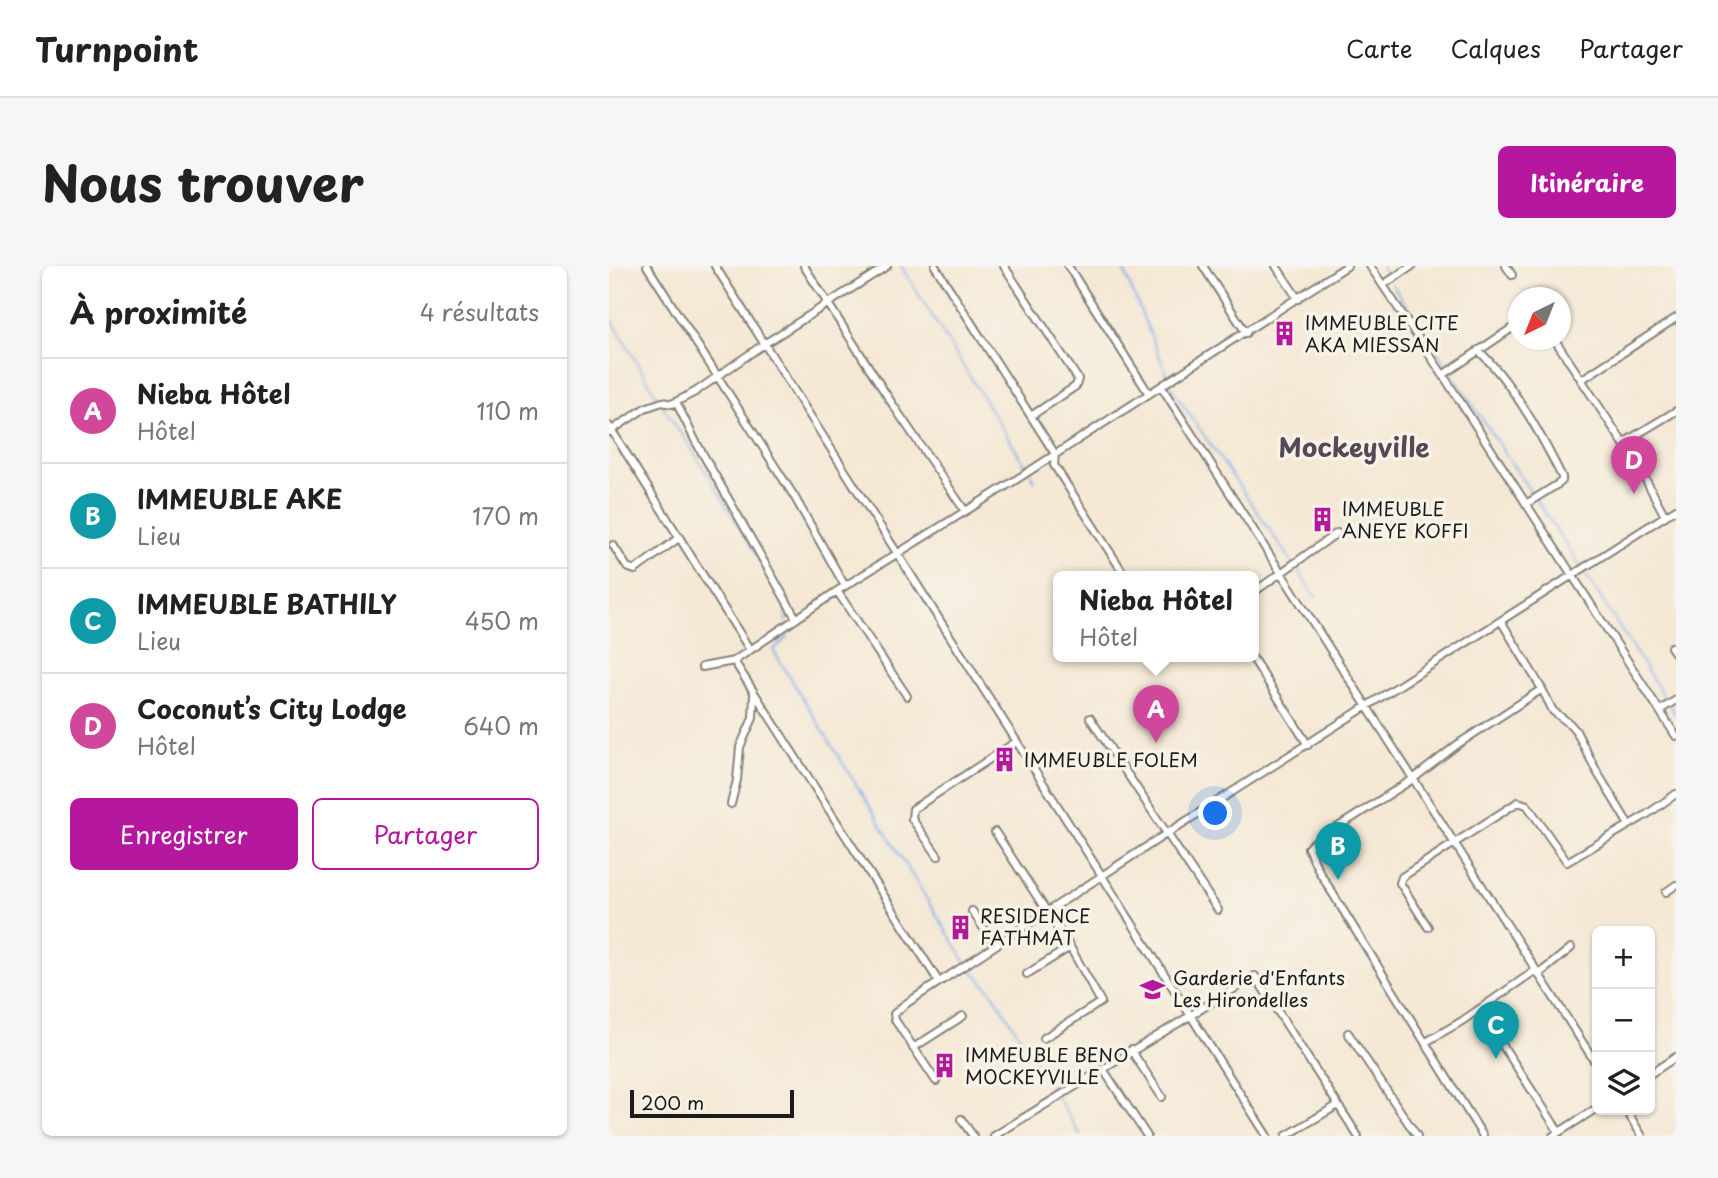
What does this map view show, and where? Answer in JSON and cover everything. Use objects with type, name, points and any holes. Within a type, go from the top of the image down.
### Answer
[{"type":"street","points":[[647,266],[794,496],[845,586]]},
{"type":"street","points":[[715,266],[1267,1136]]},
{"type":"street","points":[[804,266],[965,511]]},
{"type":"street","points":[[750,650],[610,429],[645,408],[662,402],[676,402],[695,392],[764,344],[887,266]]},
{"type":"street","points":[[935,266],[1055,454],[1054,465],[1122,571]]},
{"type":"street","points":[[1004,266],[1077,379],[1076,386],[1031,416]]},
{"type":"street","points":[[1068,266],[1149,394]]},
{"type":"street","points":[[1203,266],[1246,333]]},
{"type":"street","points":[[1276,266],[1298,299]]},
{"type":"street","points":[[702,667],[734,661],[837,591],[1246,333],[1347,266]]},
{"type":"street","points":[[1370,266],[1676,736]]},
{"type":"street","points":[[1383,285],[1412,266]]},
{"type":"street","points":[[1506,266],[1512,275]]},
{"type":"street","points":[[1581,380],[1676,318]]},
{"type":"street","points":[[1443,375],[1508,330]]},
{"type":"street","points":[[1478,350],[1532,421],[1562,477],[1562,481],[1526,504]]},
{"type":"street","points":[[1562,350],[1623,443],[1665,516]]},
{"type":"street","points":[[1161,386],[1592,1058]]},
{"type":"street","points":[[676,402],[796,618]]},
{"type":"street","points":[[1623,443],[1676,411]]},
{"type":"street","points":[[936,1081],[895,1020],[894,1014],[1166,834],[1676,509]]},
{"type":"street","points":[[1259,588],[1337,533]]},
{"type":"street","points":[[613,545],[627,566],[635,570],[680,537]]},
{"type":"street","points":[[837,591],[907,696]]},
{"type":"street","points":[[1501,621],[1553,711],[1576,731],[1629,825]]},
{"type":"street","points":[[1671,647],[1676,654]]},
{"type":"street","points":[[734,661],[939,982]]},
{"type":"street","points":[[1255,662],[1308,745]]},
{"type":"street","points":[[1483,1136],[1320,873],[1308,848],[1413,779],[1458,744],[1542,690]]},
{"type":"street","points":[[731,804],[737,780],[740,747],[753,718],[754,695]]},
{"type":"street","points":[[1660,710],[1676,700]]},
{"type":"street","points":[[1090,718],[1218,910]]},
{"type":"street","points":[[938,856],[912,819],[913,809],[1016,742]]},
{"type":"street","points":[[1428,927],[1400,880],[1518,802],[1527,805],[1567,862],[1676,794]]},
{"type":"street","points":[[995,832],[1070,947],[1101,1002],[1044,1038]]},
{"type":"street","points":[[1666,892],[1676,885]]},
{"type":"street","points":[[972,911],[995,945]]},
{"type":"street","points":[[1027,974],[1070,947]]},
{"type":"street","points":[[1426,1042],[1571,948]]},
{"type":"street","points":[[994,1136],[1255,976],[1358,1136]]},
{"type":"street","points":[[1479,1009],[1556,1134],[1592,1111]]},
{"type":"street","points":[[913,1048],[963,1016]]},
{"type":"street","points":[[1348,1033],[1417,1136]]},
{"type":"street","points":[[1131,1050],[1162,1097]]},
{"type":"street","points":[[1655,1071],[1676,1057]]},
{"type":"street","points":[[1103,1069],[1147,1136]]},
{"type":"street","points":[[1286,1136],[1338,1105]]},
{"type":"street","points":[[1629,1115],[1642,1136]]},
{"type":"street","points":[[961,1119],[973,1136]]},
{"type":"waterway","points":[[901,266],[1027,468]]},
{"type":"waterway","points":[[1122,266],[1168,377]]},
{"type":"waterway","points":[[1383,266],[1389,279]]},
{"type":"waterway","points":[[1392,284],[1581,567]]},
{"type":"waterway","points":[[609,315],[659,400]]},
{"type":"waterway","points":[[1170,383],[1317,598]]},
{"type":"waterway","points":[[662,405],[765,569]]},
{"type":"waterway","points":[[1030,473],[1035,481]]},
{"type":"waterway","points":[[1584,572],[1668,703]]},
{"type":"waterway","points":[[785,604],[786,623]]},
{"type":"waterway","points":[[786,628],[787,638],[773,650],[965,961]]},
{"type":"waterway","points":[[1671,707],[1676,715]]},
{"type":"waterway","points":[[968,966],[993,993],[1081,1136]]},
{"type":"place","name":"IMMEUBLE CITE AKA MIESSAN","points":[[1285,334]]},
{"type":"place","name":"Coconut’s City Lodge","points":[[1634,494]]},
{"type":"place","name":"IMMEUBLE ANEYE KOFFI","points":[[1322,520]]},
{"type":"place","name":"Nieba Hôtel","points":[[1156,743]]},
{"type":"place","name":"IMMEUBLE FOLEM","points":[[1004,760]]},
{"type":"place","name":"IMMEUBLE AKE","points":[[1338,880]]},
{"type":"place","name":"RESIDENCE FATHMAT","points":[[960,927]]},
{"type":"place","name":"Garderie d'Enfants Les Hirondelles","points":[[1153,989]]},
{"type":"place","name":"IMMEUBLE BATHILY","points":[[1496,1059]]},
{"type":"place","name":"IMMEUBLE BENO MOCKEYVILLE","points":[[945,1066]]},
{"type":"district","name":"Mockeyville","points":[[1354,448]]}]
